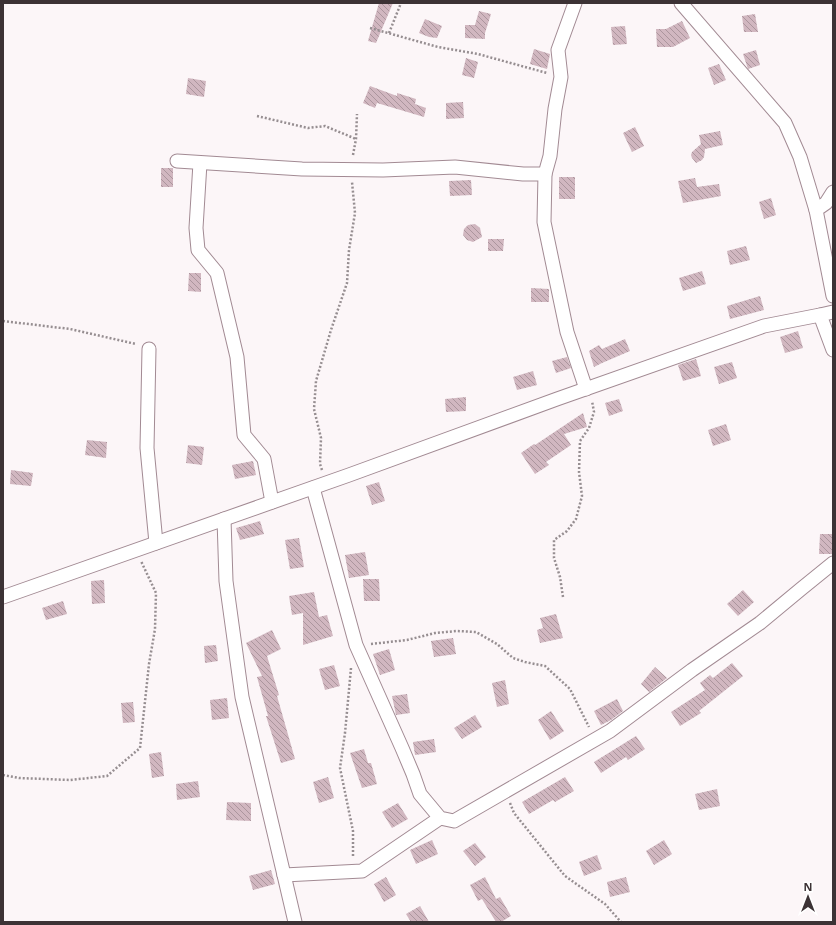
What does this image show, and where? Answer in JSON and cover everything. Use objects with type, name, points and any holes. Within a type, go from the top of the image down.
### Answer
[{"type":"street","points":[[575,3],[558,50],[561,77],[555,109],[550,156],[545,174],[544,222],[568,332],[586,389]]},
{"type":"street","points":[[681,3],[785,124],[800,157],[816,210],[833,296]]},
{"type":"street","points":[[177,161],[302,169],[383,170],[455,167],[523,174],[545,174]]},
{"type":"street","points":[[200,162],[196,228],[198,250],[217,273],[237,357],[244,435],[264,459],[272,502]]},
{"type":"street","points":[[816,210],[826,203],[833,192]]},
{"type":"street","points":[[3,597],[328,483],[764,326],[820,316],[833,312]]},
{"type":"street","points":[[820,316],[833,350]]},
{"type":"street","points":[[149,349],[147,448],[156,543]]},
{"type":"street","points":[[313,488],[356,645],[402,748],[420,794],[440,818],[454,821],[610,731],[692,670],[760,623],[833,564]]},
{"type":"street","points":[[224,519],[226,581],[242,697],[295,922]]},
{"type":"street","points":[[284,875],[362,871],[440,818]]},
{"type":"path","points":[[389,34],[401,3]]},
{"type":"path","points":[[370,28],[438,47],[478,54],[561,77]]},
{"type":"path","points":[[328,483],[320,464],[321,438],[314,408],[316,380],[347,283],[349,250],[355,213],[351,170],[356,139],[357,114]]},
{"type":"path","points":[[257,116],[308,128],[325,126],[356,139]]},
{"type":"path","points":[[3,322],[70,329],[131,342],[149,349]]},
{"type":"path","points":[[563,597],[554,558],[554,540],[567,531],[576,519],[582,496],[579,472],[580,441],[589,428],[594,412],[592,398],[586,389]]},
{"type":"path","points":[[3,775],[19,778],[70,780],[107,776],[140,748],[149,664],[155,629],[156,593],[136,550]]},
{"type":"path","points":[[356,645],[408,640],[435,633],[457,631],[476,632],[497,644],[512,658],[545,666],[570,689],[596,740]]},
{"type":"path","points":[[351,667],[340,768],[353,831],[352,872]]},
{"type":"path","points":[[506,792],[514,813],[565,876],[605,904],[621,922]]},
{"type":"building","points":[[379,3],[393,3],[376,43],[368,41]]},
{"type":"building","points":[[479,11],[491,14],[485,33],[485,39],[465,38],[465,25],[475,25]]},
{"type":"building","points":[[755,14],[758,32],[744,32],[742,16]]},
{"type":"building","points":[[425,19],[442,26],[437,38],[419,33]]},
{"type":"building","points":[[682,21],[690,38],[673,47],[657,47],[656,29],[666,29]]},
{"type":"building","points":[[625,26],[627,44],[613,45],[611,27]]},
{"type":"building","points":[[534,49],[550,54],[547,69],[530,64]]},
{"type":"building","points":[[756,50],[760,65],[748,69],[743,54]]},
{"type":"building","points":[[466,58],[478,62],[474,78],[462,75]]},
{"type":"building","points":[[719,64],[726,80],[714,85],[708,68]]},
{"type":"building","points":[[188,78],[206,81],[204,97],[186,94]]},
{"type":"building","points":[[370,86],[397,96],[397,93],[416,99],[415,104],[426,108],[424,117],[377,103],[375,108],[363,103]]},
{"type":"building","points":[[463,102],[464,118],[446,119],[446,103]]},
{"type":"building","points":[[635,127],[644,146],[632,152],[623,133]]},
{"type":"building","points":[[720,131],[723,145],[705,149],[704,157],[696,163],[691,155],[692,152],[701,144],[699,135]]},
{"type":"building","points":[[161,168],[173,168],[173,187],[161,187]]},
{"type":"building","points":[[559,177],[575,177],[575,199],[559,199]]},
{"type":"building","points":[[695,178],[697,187],[719,184],[721,196],[683,203],[678,181]]},
{"type":"building","points":[[471,180],[472,195],[450,196],[449,181]]},
{"type":"building","points":[[771,198],[776,215],[764,219],[759,202]]},
{"type":"building","points":[[475,224],[480,228],[482,237],[473,242],[467,240],[463,235],[464,229],[468,225]]},
{"type":"building","points":[[488,239],[504,239],[503,251],[488,251]]},
{"type":"building","points":[[746,246],[750,260],[730,265],[727,251]]},
{"type":"building","points":[[702,271],[706,284],[683,291],[679,278]]},
{"type":"building","points":[[189,273],[201,273],[201,292],[188,291]]},
{"type":"building","points":[[531,288],[549,289],[549,302],[531,302]]},
{"type":"building","points":[[760,296],[764,310],[730,319],[727,306]]},
{"type":"building","points":[[798,331],[803,348],[785,353],[780,337]]},
{"type":"building","points":[[625,339],[630,351],[594,367],[589,351],[599,345],[602,349]]},
{"type":"building","points":[[567,357],[571,368],[556,373],[552,361]]},
{"type":"building","points":[[696,359],[701,376],[683,381],[678,365]]},
{"type":"building","points":[[732,362],[737,378],[719,384],[714,367]]},
{"type":"building","points":[[533,371],[537,385],[517,390],[513,377]]},
{"type":"building","points":[[466,397],[466,411],[446,412],[445,399]]},
{"type":"building","points":[[619,399],[623,411],[609,416],[605,403]]},
{"type":"building","points":[[583,413],[587,427],[564,434],[571,445],[546,462],[549,465],[535,474],[521,453]]},
{"type":"building","points":[[726,424],[731,440],[713,446],[708,430]]},
{"type":"building","points":[[87,440],[107,442],[106,458],[85,455]]},
{"type":"building","points":[[188,445],[204,447],[202,465],[186,463]]},
{"type":"building","points":[[253,461],[256,475],[235,479],[232,465]]},
{"type":"building","points":[[11,470],[33,473],[31,486],[10,484]]},
{"type":"building","points":[[379,482],[385,501],[372,505],[366,486]]},
{"type":"building","points":[[260,521],[264,534],[240,540],[236,528]]},
{"type":"building","points":[[820,534],[833,534],[833,554],[819,554]]},
{"type":"building","points":[[299,538],[304,567],[290,569],[285,540]]},
{"type":"building","points":[[365,552],[369,575],[349,578],[345,555]]},
{"type":"building","points":[[363,579],[379,579],[380,601],[364,601]]},
{"type":"building","points":[[104,580],[105,603],[92,604],[91,581]]},
{"type":"building","points":[[743,590],[754,602],[738,616],[727,604]]},
{"type":"building","points":[[314,592],[319,617],[327,615],[333,636],[303,645],[303,613],[292,615],[289,596]]},
{"type":"building","points":[[63,601],[67,614],[46,620],[42,608]]},
{"type":"building","points":[[556,614],[563,638],[540,643],[537,630],[543,628],[540,618]]},
{"type":"building","points":[[272,630],[281,649],[267,656],[279,695],[277,696],[295,759],[281,763],[266,716],[268,716],[257,677],[262,676],[246,643]]},
{"type":"building","points":[[453,638],[456,654],[434,657],[431,641]]},
{"type":"building","points":[[216,645],[218,661],[205,663],[204,646]]},
{"type":"building","points":[[389,649],[395,670],[380,675],[373,654]]},
{"type":"building","points":[[732,663],[743,676],[699,711],[701,713],[680,726],[671,712],[705,690],[700,683],[710,675],[713,678]]},
{"type":"building","points":[[334,665],[340,686],[325,690],[319,669]]},
{"type":"building","points":[[655,667],[667,678],[649,692],[641,684]]},
{"type":"building","points":[[505,680],[509,704],[497,707],[492,683]]},
{"type":"building","points":[[407,694],[410,713],[396,715],[392,696]]},
{"type":"building","points":[[227,698],[229,718],[212,720],[210,700]]},
{"type":"building","points":[[617,699],[623,711],[601,725],[594,711]]},
{"type":"building","points":[[133,702],[135,722],[123,723],[121,703]]},
{"type":"building","points":[[551,711],[564,731],[550,740],[538,720]]},
{"type":"building","points":[[475,715],[482,727],[462,739],[454,728]]},
{"type":"building","points":[[636,736],[645,749],[628,760],[626,757],[601,773],[594,762]]},
{"type":"building","points":[[434,739],[436,752],[415,755],[413,742]]},
{"type":"building","points":[[364,749],[368,763],[371,763],[377,784],[362,788],[350,753]]},
{"type":"building","points":[[161,752],[164,776],[152,778],[149,754]]},
{"type":"building","points":[[328,777],[334,798],[319,803],[313,782]]},
{"type":"building","points":[[565,777],[574,791],[555,802],[553,800],[529,814],[522,802]]},
{"type":"building","points":[[198,781],[200,797],[177,800],[176,784]]},
{"type":"building","points":[[717,789],[720,806],[699,810],[695,794]]},
{"type":"building","points":[[227,802],[251,803],[251,821],[226,820]]},
{"type":"building","points":[[398,803],[408,819],[392,828],[382,812]]},
{"type":"building","points":[[432,840],[438,854],[416,864],[410,850]]},
{"type":"building","points":[[664,840],[672,854],[654,865],[646,851]]},
{"type":"building","points":[[475,843],[486,857],[475,866],[463,851]]},
{"type":"building","points":[[597,855],[602,869],[584,876],[579,862]]},
{"type":"building","points":[[271,870],[275,884],[253,890],[249,876]]},
{"type":"building","points":[[386,877],[396,895],[384,902],[374,884]]},
{"type":"building","points":[[485,877],[496,899],[500,897],[511,916],[501,922],[496,922],[482,899],[478,901],[470,885]]},
{"type":"building","points":[[626,877],[630,892],[610,897],[607,882]]},
{"type":"building","points":[[420,906],[429,922],[411,922],[406,914]]}]
